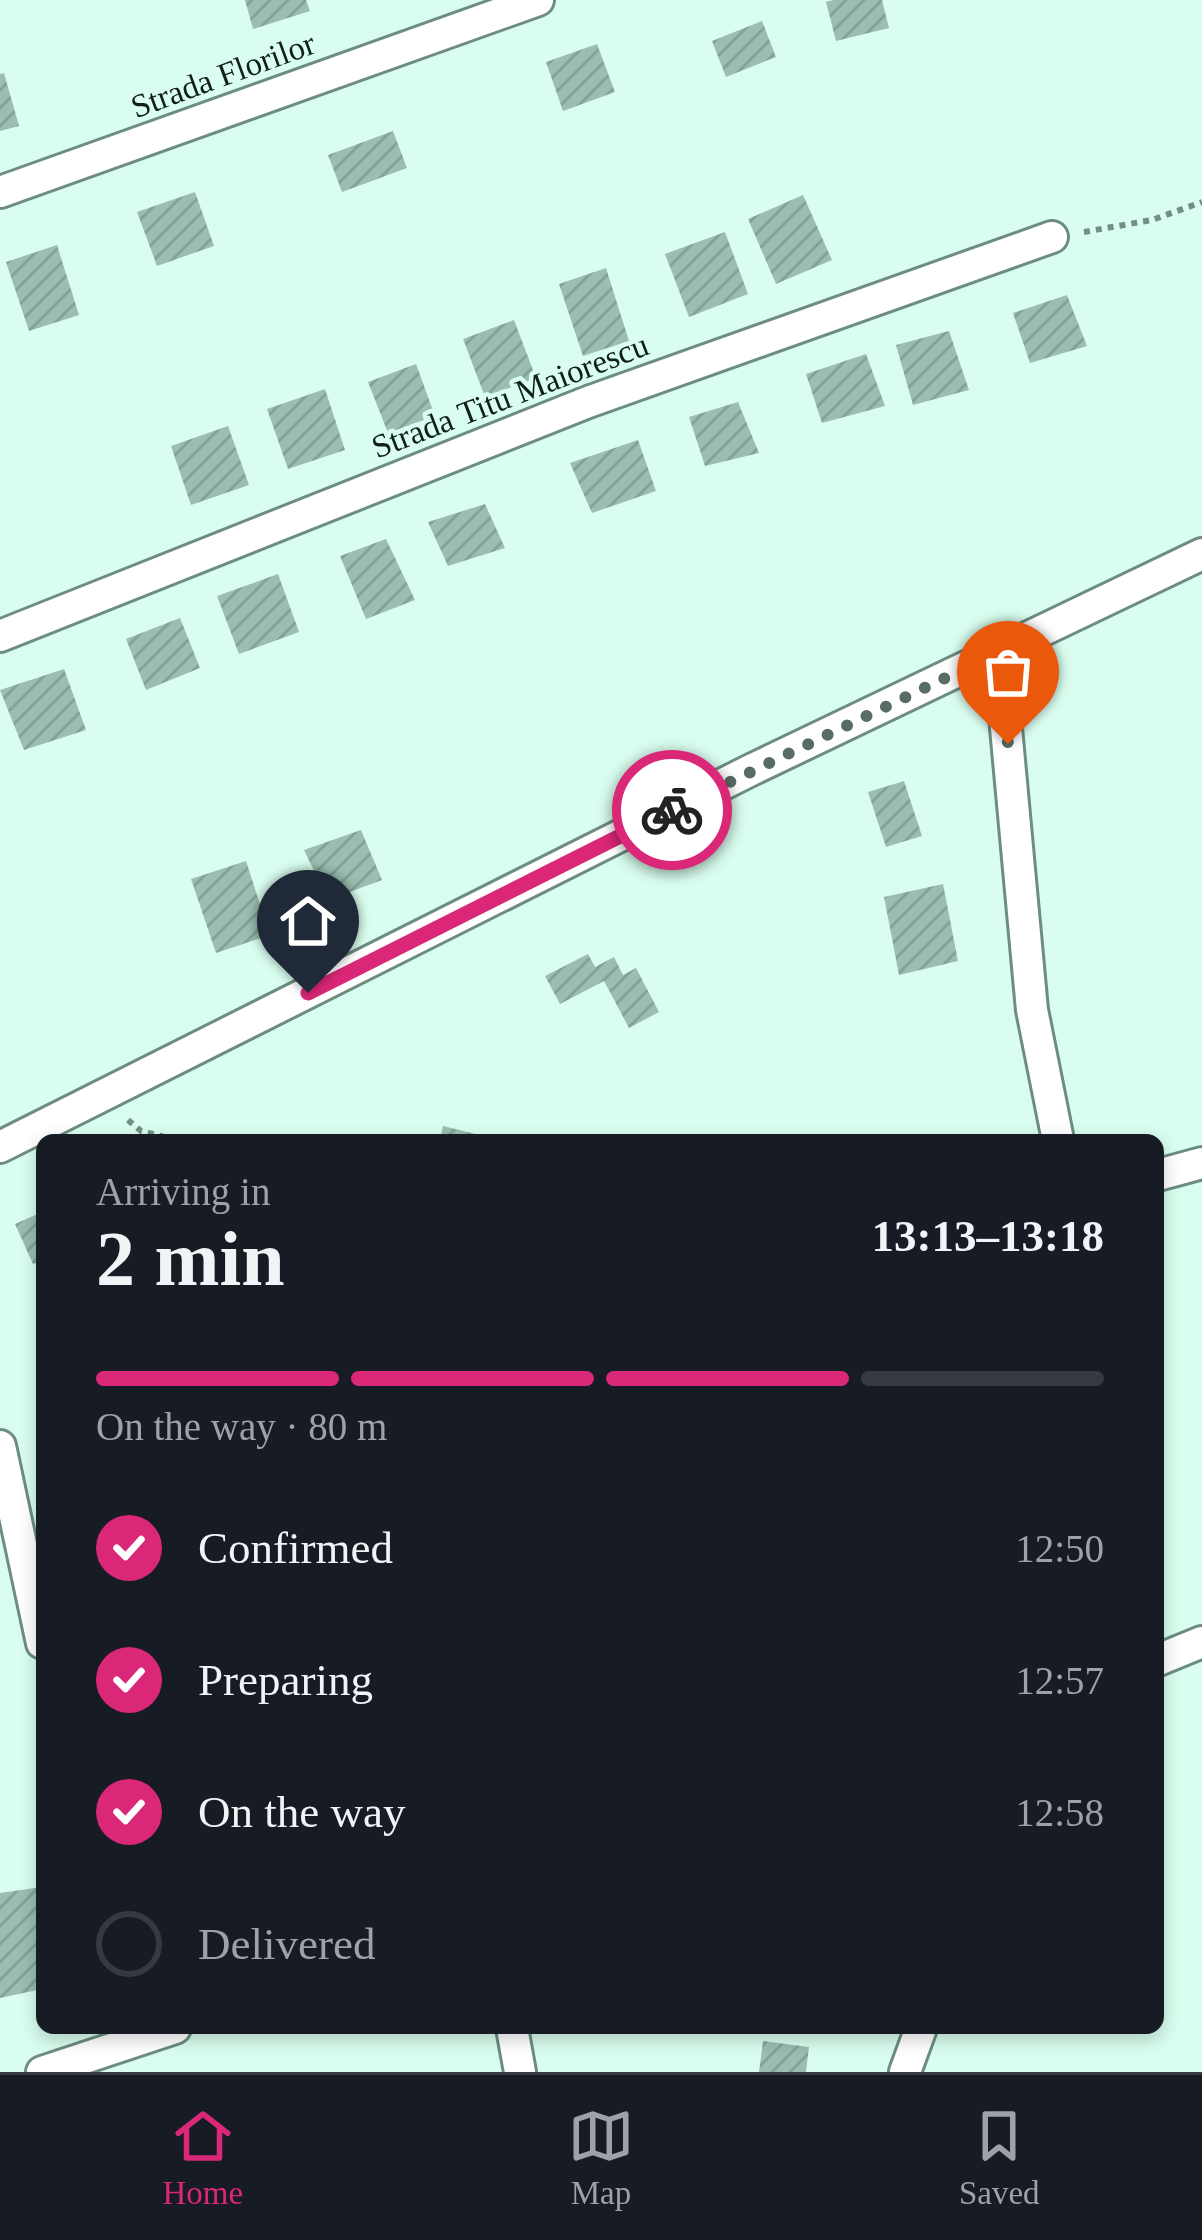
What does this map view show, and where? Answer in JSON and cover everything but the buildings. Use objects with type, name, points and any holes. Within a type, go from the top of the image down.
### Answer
[{"type":"street","name":"Strada Florilor","points":[[0,192],[538,0]]},
{"type":"street","name":"Strada Titu Maiorescu","points":[[0,636],[588,402],[1052,237]]},
{"type":"street","points":[[0,1147],[615,837],[1202,554]]},
{"type":"street","points":[[999,652],[1032,1010],[1057,1134]]},
{"type":"street","points":[[1164,1173],[1202,1163]]},
{"type":"street","points":[[0,1446],[36,1614]]},
{"type":"street","points":[[1164,1658],[1202,1642]]},
{"type":"street","points":[[42,2072],[161,2034]]},
{"type":"street","points":[[513,2034],[520,2072]]},
{"type":"street","points":[[905,2072],[920,2034]]},
{"type":"path","points":[[1052,237],[1152,220],[1202,202]]},
{"type":"path","points":[[110,1091],[123,1115],[150,1134]]},
{"type":"way so far","points":[[672,810],[999,652],[1008,744]]},
{"type":"route","points":[[308,993],[672,810]]}]
